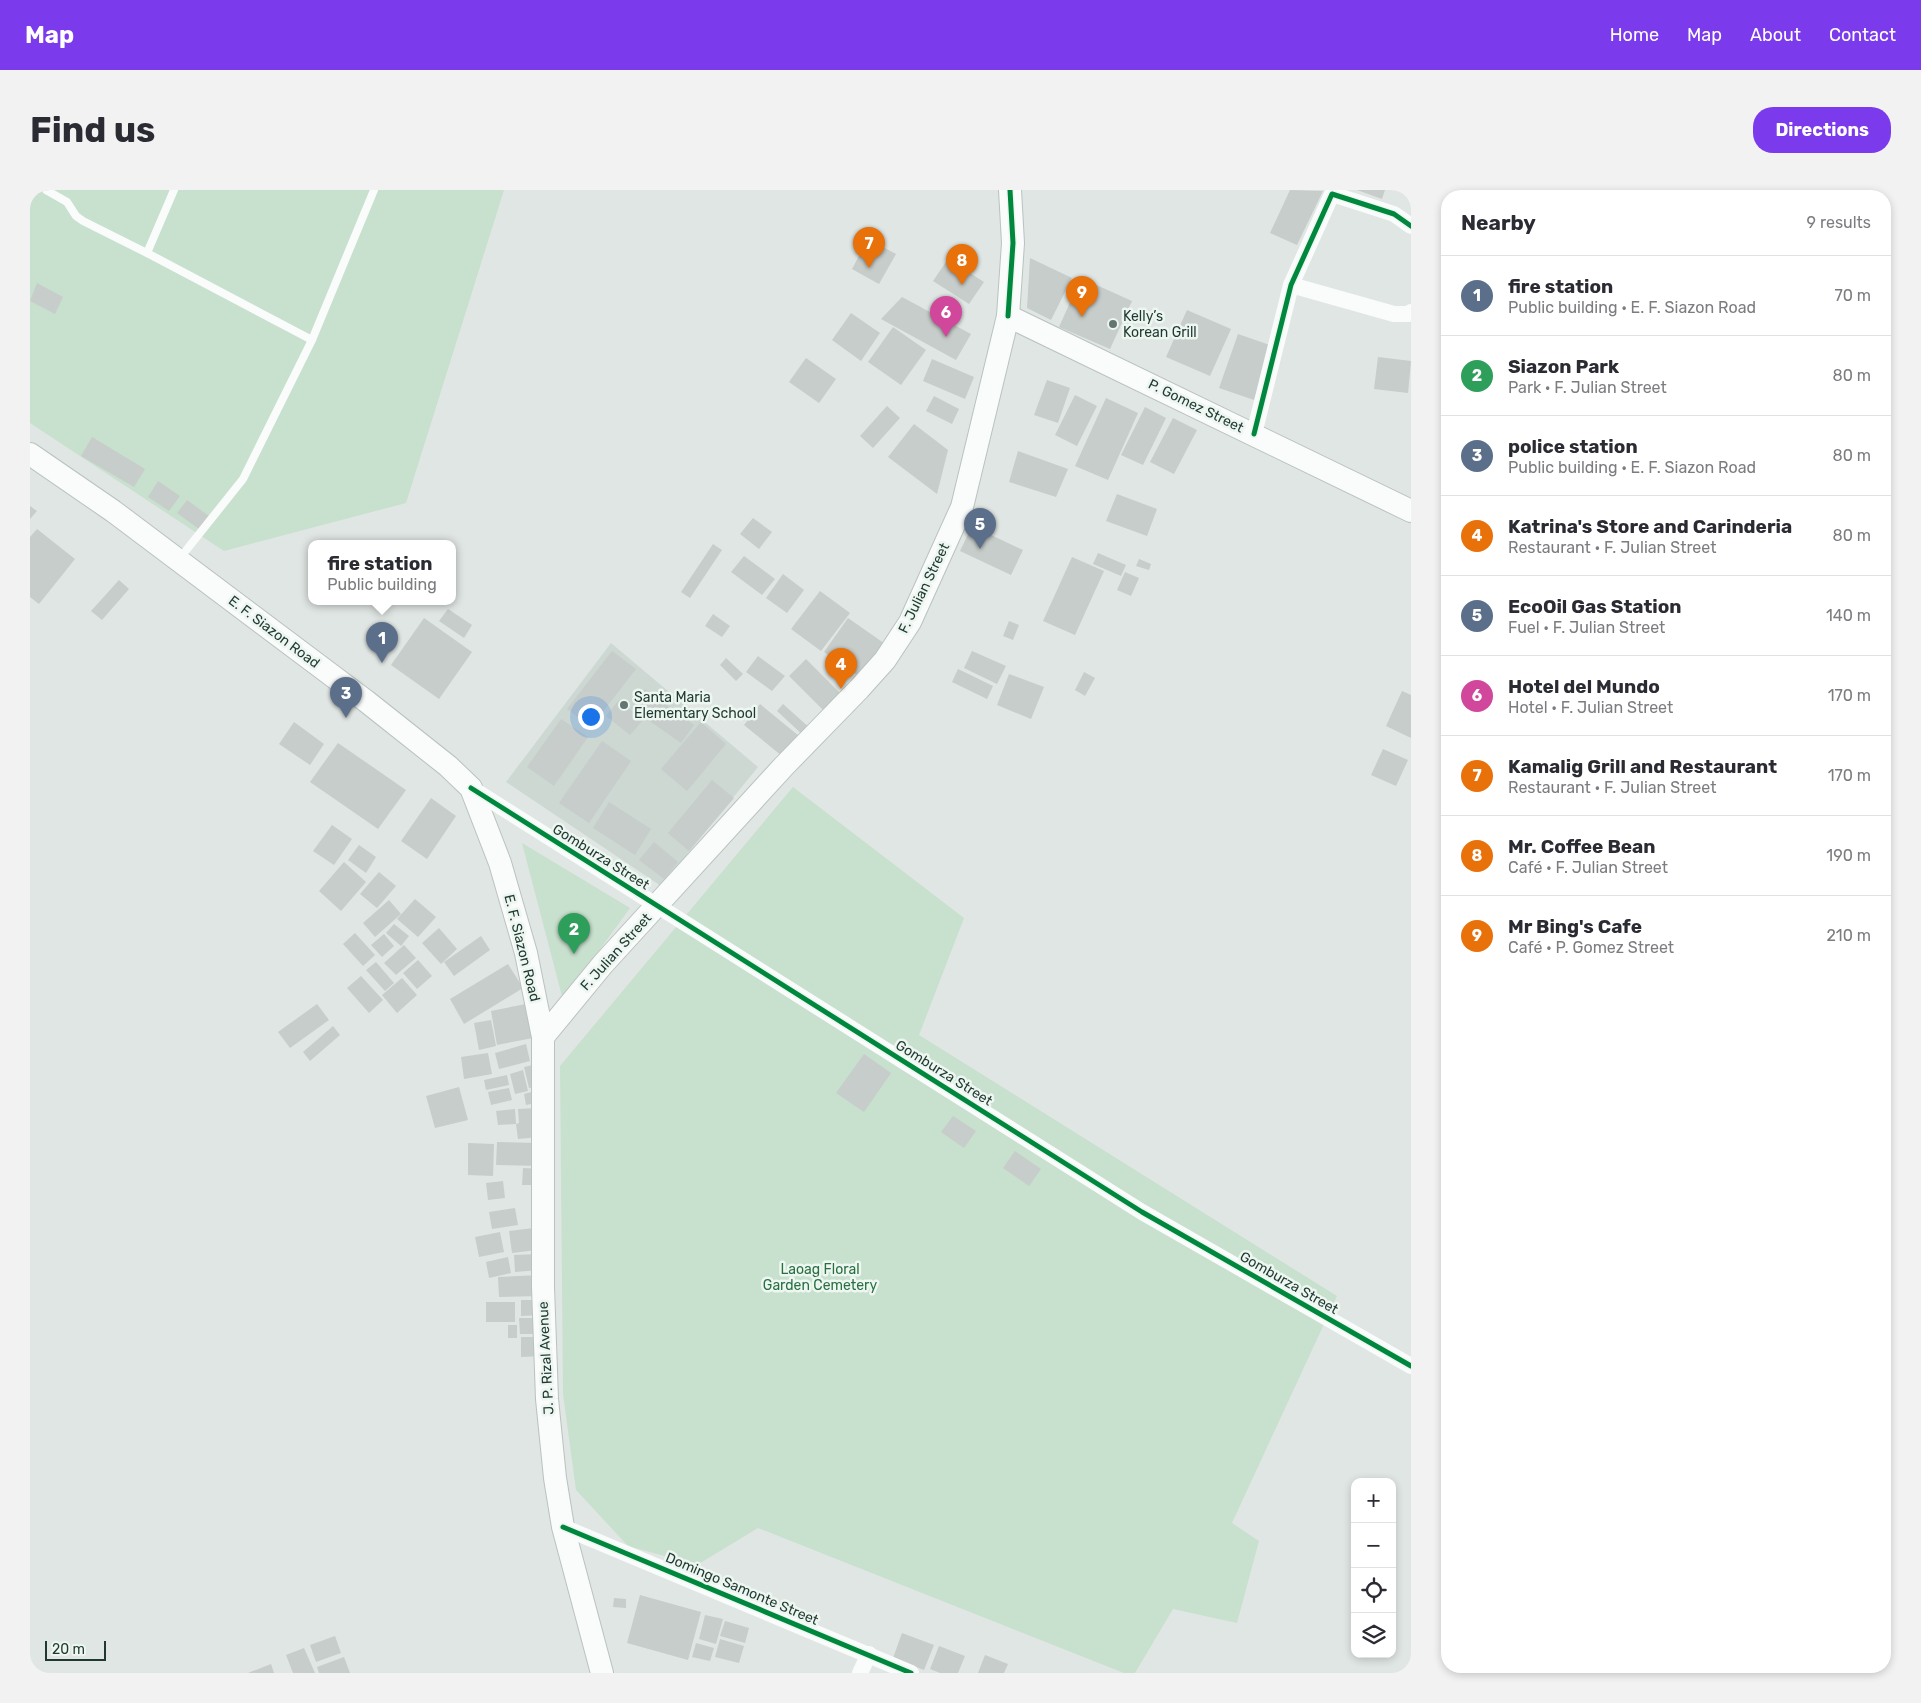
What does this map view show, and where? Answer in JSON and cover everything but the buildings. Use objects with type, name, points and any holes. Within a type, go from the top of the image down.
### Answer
[{"type":"main road","name":"F. Julian Street","points":[[543,1037],[603,964],[784,766],[859,690],[885,660],[910,622],[962,507],[1008,316],[1013,243],[1010,190]]},
{"type":"main road","name":"P. Gomez Street","points":[[1008,316],[1411,511]]},
{"type":"main road","name":"E. F. Siazon Road","points":[[30,454],[113,511],[382,713],[448,766],[471,788],[500,863],[526,953],[543,1037]]},
{"type":"main road","name":"J. P. Rizal Avenue","points":[[543,1037],[543,1287],[547,1399],[555,1478],[563,1527],[602,1673]]},
{"type":"street","points":[[1254,434],[1292,285],[1332,194],[1394,214],[1411,226]]},
{"type":"street","points":[[1292,285],[1394,314],[1408,314],[1411,312]]},
{"type":"street","name":"Gomburza Street","points":[[471,788],[1142,1212],[1411,1366]]},
{"type":"street","name":"Domingo Samonte Street","points":[[563,1527],[911,1673]]},
{"type":"street","points":[[860,1673],[869,1654]]},
{"type":"lane","points":[[46,190],[67,202],[76,216],[83,221],[312,340]]},
{"type":"lane","points":[[146,253],[174,190]]},
{"type":"lane","points":[[179,560],[243,479],[312,340],[374,190]]},
{"type":"shaded area","name":"Santa Maria Elementary School","points":[[611,643],[758,767],[661,886],[506,782]]},
{"type":"green space","points":[[30,190],[504,190],[406,503],[224,551],[30,423]]},
{"type":"green space","name":"Laoag Floral Garden Cemetery","points":[[793,787],[964,918],[919,1035],[1337,1296],[1232,1523],[1259,1541],[1237,1623],[1173,1609],[1135,1673],[1124,1673],[758,1528],[697,1565],[628,1546],[576,1490],[563,1394],[560,1066]]},
{"type":"green space","points":[[522,843],[630,908],[563,1000]]},
{"type":"cycle path","points":[[1008,316],[1013,243],[1010,190]]},
{"type":"cycle path","points":[[1254,434],[1291,285],[1332,194],[1394,214],[1411,226]]},
{"type":"cycle path","points":[[471,788],[1142,1212],[1411,1366]]},
{"type":"cycle path","points":[[563,1527],[911,1673]]},
{"type":"place","name":"Kamalig Grill and Restaurant","points":[[869,268]]},
{"type":"place","name":"Mr. Coffee Bean","points":[[962,285]]},
{"type":"place","name":"Mr Bing's Cafe","points":[[1082,317]]},
{"type":"place","name":"Kelly’s Korean Grill","points":[[1113,324]]},
{"type":"place","name":"Hotel del Mundo","points":[[946,337]]},
{"type":"place","name":"EcoOil Gas Station","points":[[980,549]]},
{"type":"place","name":"fire station","points":[[382,663]]},
{"type":"place","name":"Katrina's Store and Carinderia","points":[[841,689]]},
{"type":"place","name":"Santa Maria Elementary School","points":[[624,705]]},
{"type":"place","name":"police station","points":[[346,718]]},
{"type":"place","name":"Siazon Park","points":[[574,954]]}]
